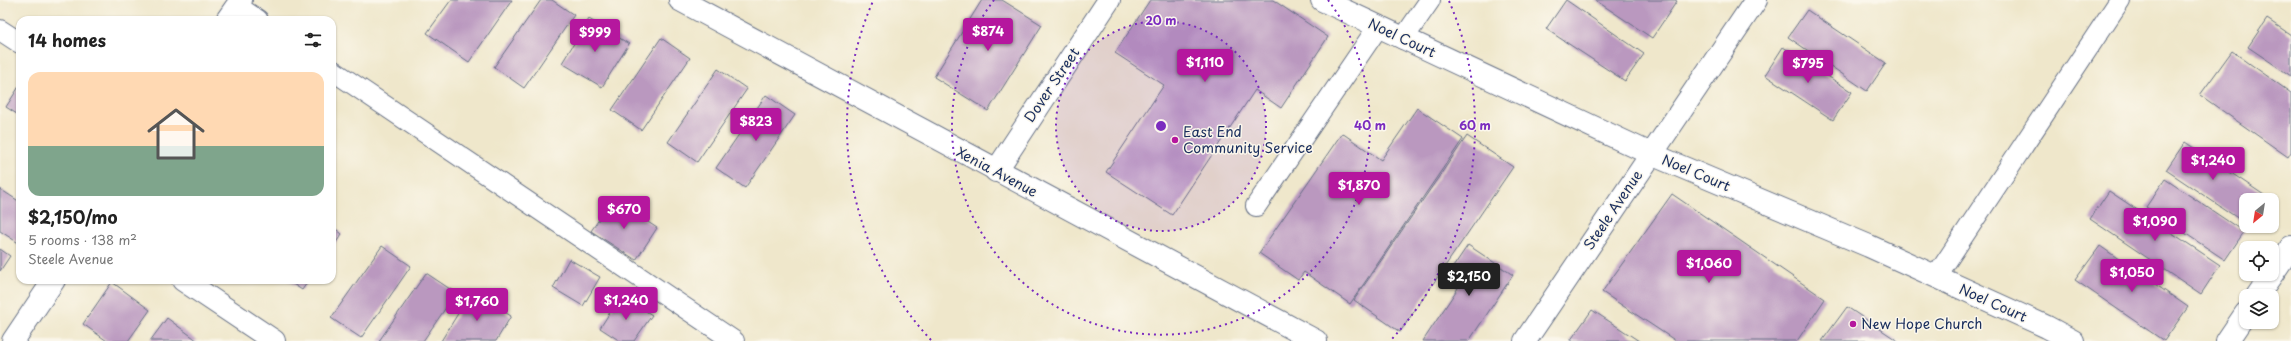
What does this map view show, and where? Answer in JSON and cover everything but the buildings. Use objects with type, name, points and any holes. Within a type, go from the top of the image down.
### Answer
[{"type":"street","name":"Xenia Avenue","points":[[680,0],[996,171],[1316,341]]},
{"type":"street","name":"Dover Street","points":[[996,171],[1109,0]]},
{"type":"street","name":"Noel Court","points":[[1322,0],[1651,154],[1936,277],[2047,327],[2073,341]]},
{"type":"street","name":"Steele Avenue","points":[[1524,341],[1756,0]]},
{"type":"street","points":[[2263,289],[2291,247]]},
{"type":"street","points":[[12,341],[51,284]]},
{"type":"street","points":[[189,284],[274,341]]},
{"type":"street","points":[[2227,341],[2239,323]]},
{"type":"lane","points":[[1403,39],[1430,0]]},
{"type":"lane","points":[[1936,277],[2120,0]]},
{"type":"lane","points":[[235,9],[250,16]]},
{"type":"lane","points":[[1256,206],[1378,27]]},
{"type":"lane","points":[[0,30],[16,40]]},
{"type":"lane","points":[[336,73],[734,341]]},
{"type":"place","name":"East End Community Service","points":[[1175,140]]},
{"type":"place","name":"New Hope Church","points":[[1853,324]]}]
